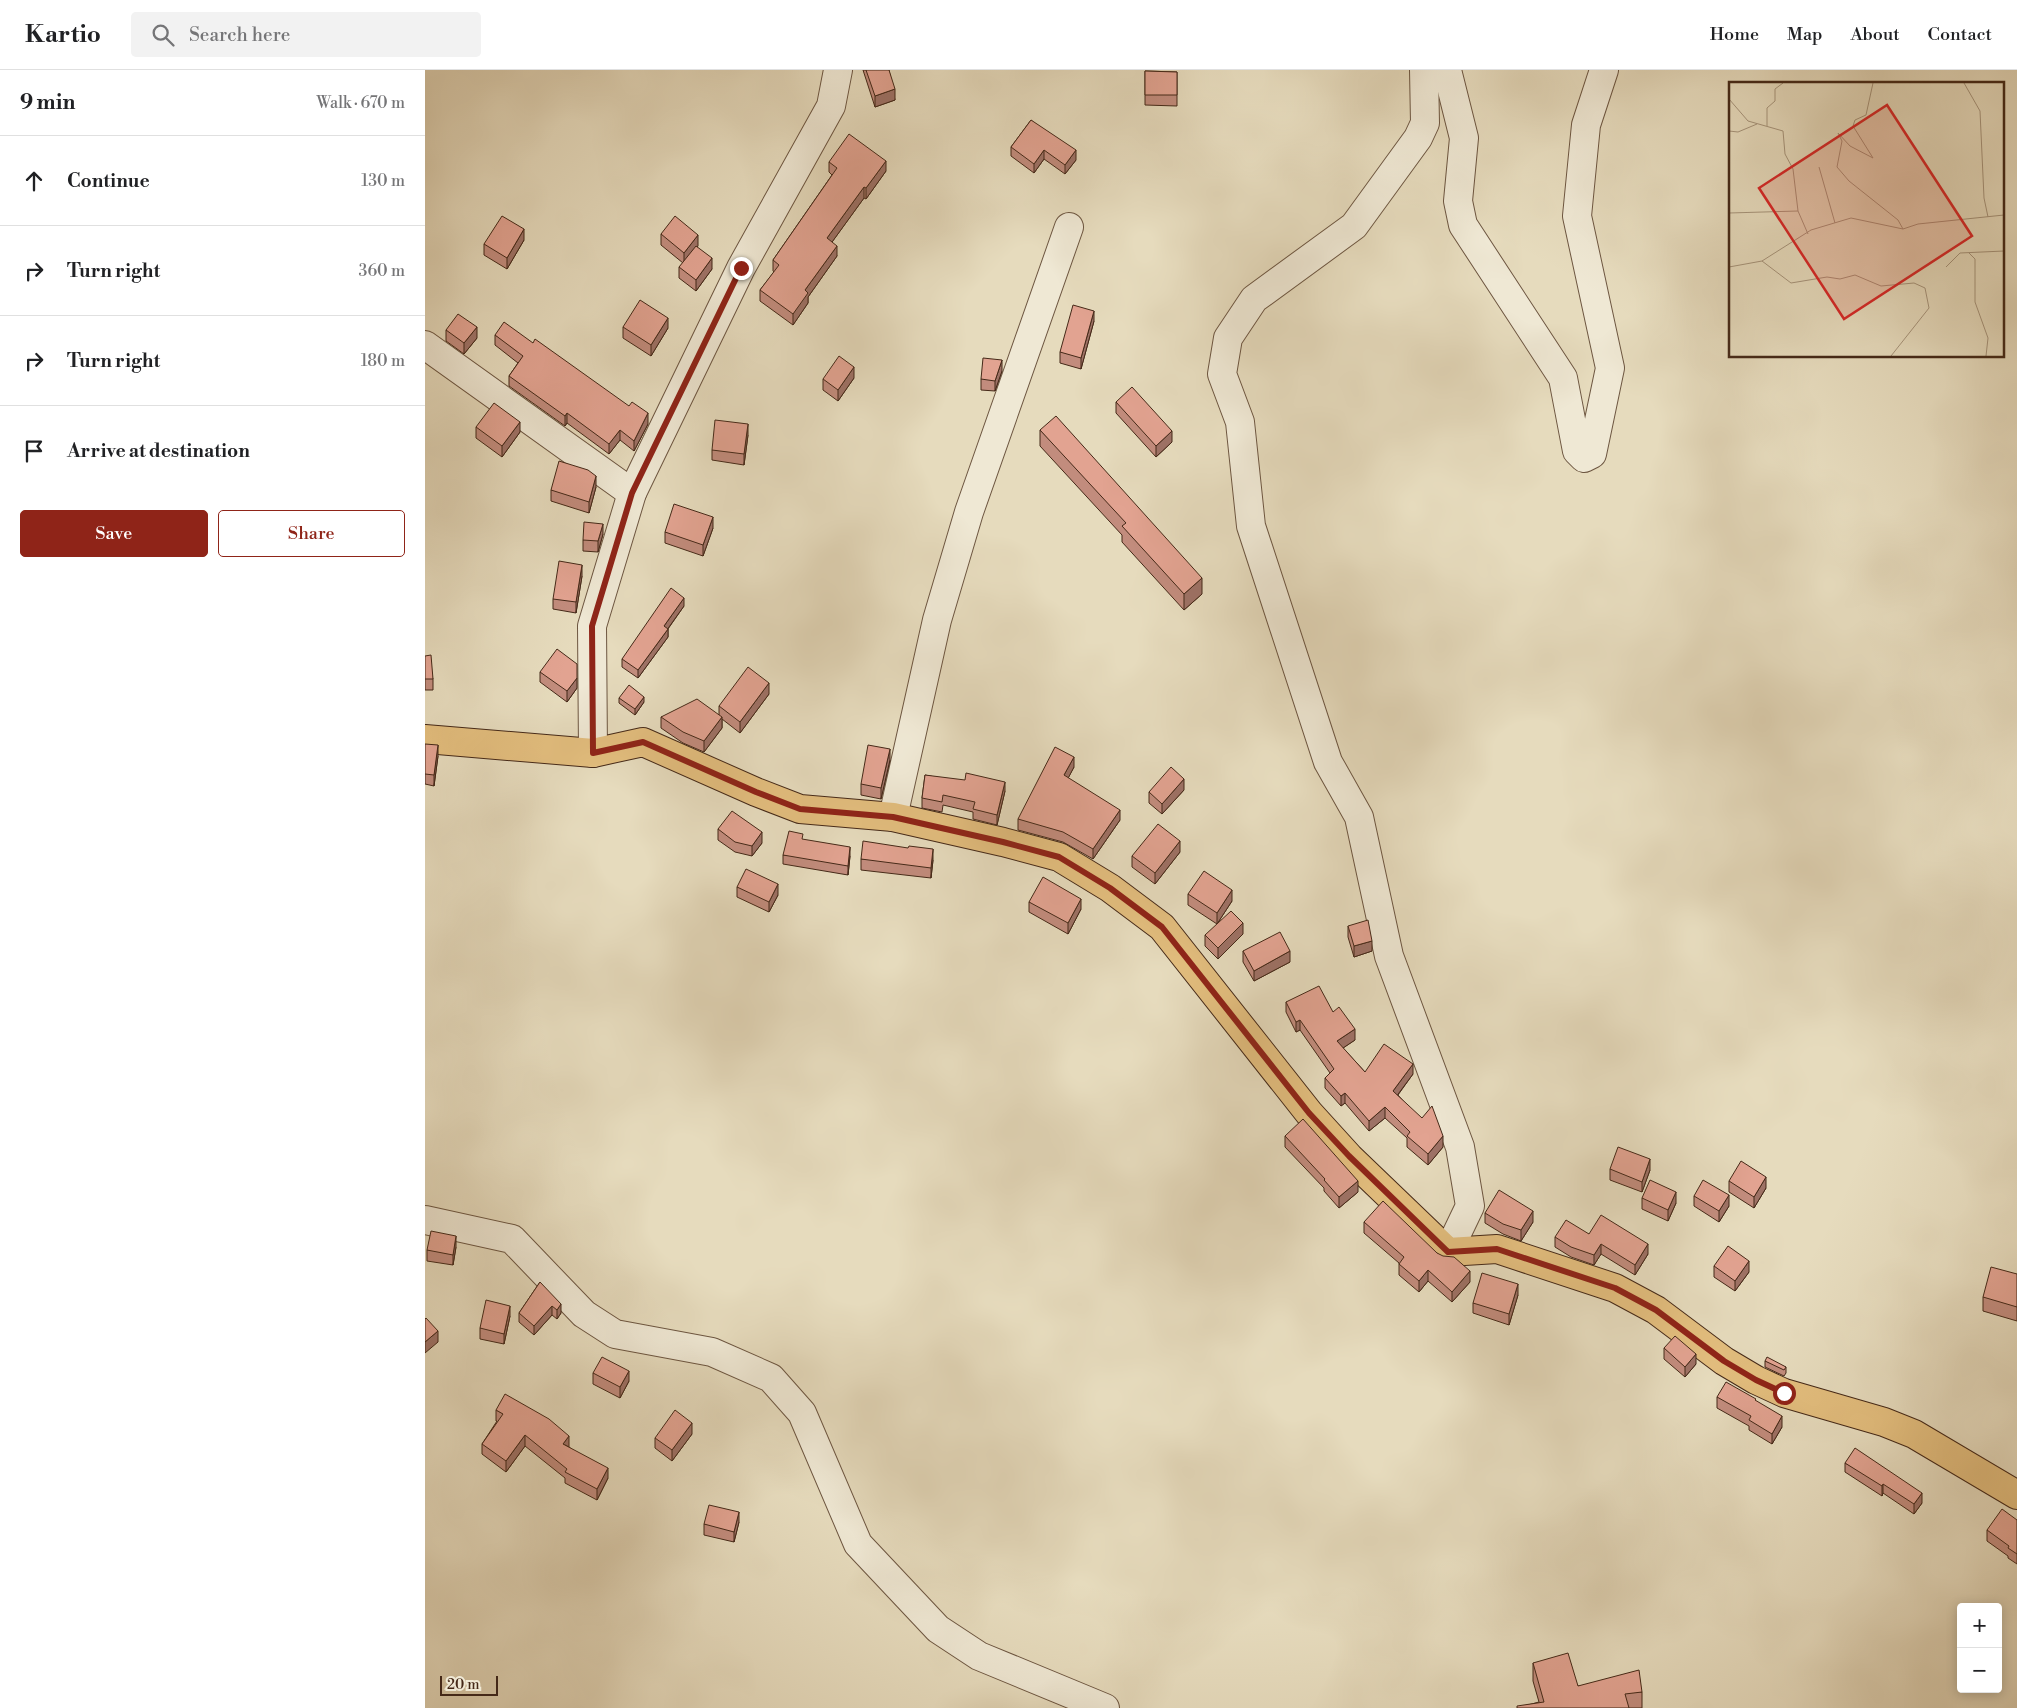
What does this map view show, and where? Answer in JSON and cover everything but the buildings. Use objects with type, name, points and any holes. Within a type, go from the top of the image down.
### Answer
[{"type":"main road","points":[[425,739],[593,753],[643,742],[756,792],[800,809],[893,817],[1059,857],[1110,888],[1162,927],[1309,1113],[1349,1156],[1448,1252],[1497,1249],[1615,1288],[1656,1310],[1724,1361],[1756,1380],[1784,1393],[1884,1422],[1914,1434],[2017,1495]]},
{"type":"street","points":[[593,753],[592,626],[632,493],[741,268],[831,106],[837,70]]},
{"type":"street","points":[[1424,70],[1425,124],[1418,138],[1354,226],[1254,299],[1228,338],[1222,374],[1240,422],[1251,526],[1328,762],[1359,818],[1389,956],[1460,1147],[1470,1206],[1448,1252]]},
{"type":"street","points":[[1447,70],[1464,138],[1458,201],[1463,225],[1563,378],[1577,451],[1584,458],[1592,454],[1610,368],[1577,216],[1586,125],[1603,70]]},
{"type":"street","points":[[893,817],[937,620],[967,521],[1069,227]]},
{"type":"street","points":[[425,345],[632,493]]},
{"type":"street","points":[[425,1220],[512,1239],[584,1314],[615,1334],[712,1352],[771,1378],[802,1413],[858,1544],[938,1629],[979,1656],[1105,1708]]},
{"type":"route","points":[[741,268],[632,493],[592,626],[593,753],[643,742],[756,792],[800,809],[893,817],[1059,857],[1110,888],[1162,927],[1309,1113],[1349,1156],[1448,1252],[1497,1249],[1615,1288],[1656,1310],[1724,1361],[1756,1380],[1784,1393]]}]
